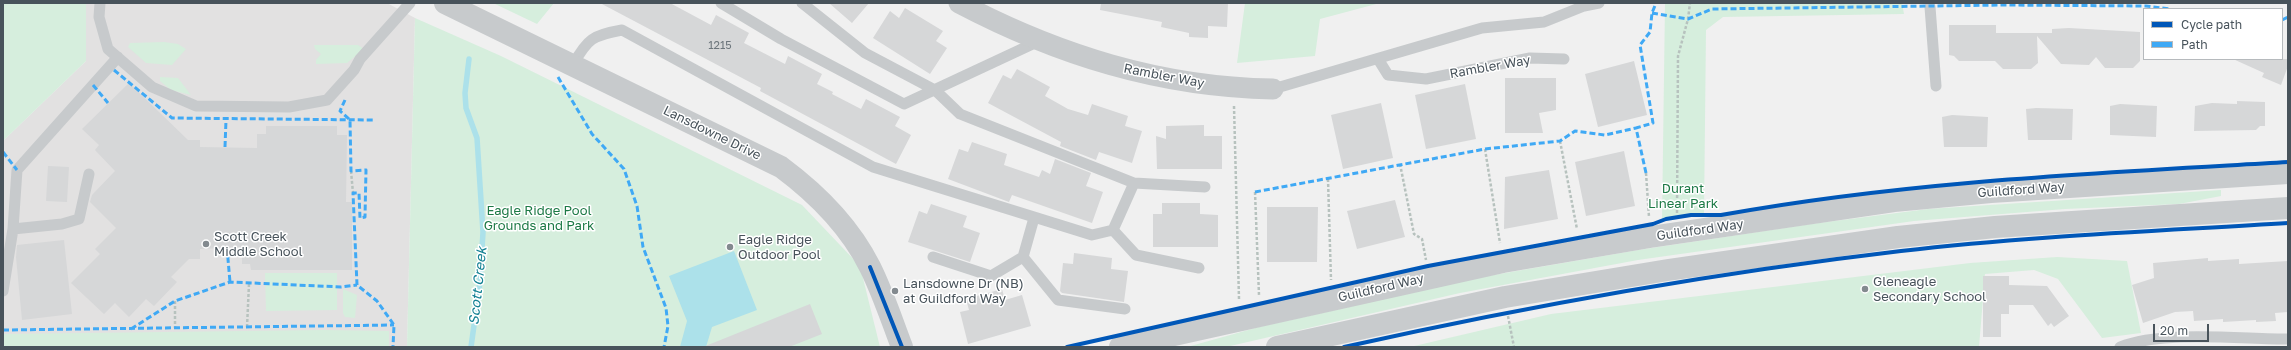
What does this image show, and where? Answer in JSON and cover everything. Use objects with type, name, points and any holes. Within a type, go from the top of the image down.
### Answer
[{"type":"main road","name":"Guildford Way","points":[[1120,347],[1496,264],[1650,237],[1894,201],[1991,192],[2288,173]]},
{"type":"main road","points":[[1277,347],[1505,297],[1668,270],[1898,237],[1995,227],[2288,208]]},
{"type":"street","name":"Lansdowne Drive","points":[[445,3],[781,167],[797,179],[828,208],[866,261],[902,347]]},
{"type":"street","name":"Rambler Way","points":[[959,3],[1039,40],[1088,59],[1133,71],[1234,88],[1273,89]]},
{"type":"lane","points":[[100,3],[99,17],[102,33],[108,49],[152,87],[196,106],[289,107],[327,100],[354,70],[360,59],[410,3]]},
{"type":"lane","points":[[721,3],[781,39],[904,104],[1039,40]]},
{"type":"lane","points":[[802,3],[865,53],[935,90],[960,114],[1134,183],[1205,187]]},
{"type":"lane","name":"Rambler Way","points":[[1273,89],[1482,28],[1544,22],[1584,6],[1600,3]]},
{"type":"lane","points":[[1930,7],[1936,86]]},
{"type":"lane","points":[[573,65],[581,49],[598,34],[622,30],[873,167],[1092,235],[1113,230]]},
{"type":"lane","points":[[3,290],[13,229],[17,170],[118,57]]},
{"type":"lane","name":"Rambler Way","points":[[1378,58],[1388,75],[1426,79],[1530,58],[1564,58]]},
{"type":"lane","points":[[13,229],[62,224],[79,219],[90,174]]},
{"type":"lane","points":[[1113,230],[1134,183]]},
{"type":"lane","points":[[933,257],[991,276],[1024,257],[1034,218]]},
{"type":"lane","points":[[1113,230],[1136,255],[1199,268]]},
{"type":"lane","points":[[1024,257],[1058,300],[1125,309]]},
{"type":"lane","points":[[2120,347],[2136,340],[2168,337],[2288,339]]},
{"type":"path","points":[[1684,216],[1677,216],[1678,56],[1688,19],[1690,3]]},
{"type":"path","points":[[1234,88],[1239,302]]},
{"type":"path","points":[[1560,141],[1578,232]]},
{"type":"path","points":[[1486,149],[1500,247]]},
{"type":"path","points":[[1400,164],[1414,234],[1422,239],[1427,261]]},
{"type":"path","points":[[351,171],[353,193]]},
{"type":"path","points":[[1646,173],[1649,219]]},
{"type":"path","points":[[1328,179],[1331,282]]},
{"type":"path","points":[[1255,192],[1259,298]]},
{"type":"path","points":[[246,327],[249,284]]},
{"type":"path","points":[[175,301],[175,328]]},
{"type":"path","points":[[1501,313],[1508,313],[1514,347]]},
{"type":"shaded area","name":"Scott Creek Middle School","points":[[86,3],[387,3],[415,18],[407,347],[3,347],[3,141],[86,61]]},
{"type":"green space","points":[[3,3],[86,3],[86,61],[3,141]]},
{"type":"green space","points":[[493,3],[554,3],[537,24]]},
{"type":"green space","points":[[1245,3],[1380,3],[1320,19],[1315,56],[1237,63]]},
{"type":"green space","name":"Durant Linear Park","points":[[1665,3],[1902,3],[1904,14],[1723,17],[1706,30],[1704,215],[1662,221]]},
{"type":"green space","name":"Eagle Ridge Pool Grounds and Park","points":[[415,18],[501,56],[802,205],[860,266],[880,347],[407,347]]},
{"type":"green space","points":[[164,42],[178,44],[186,49],[172,65],[146,63],[128,47],[130,43]]},
{"type":"green space","points":[[314,45],[358,45],[364,49],[347,63],[316,64],[316,60],[321,54],[315,49]]},
{"type":"green space","points":[[160,77],[178,78],[191,95],[171,90],[160,81]]},
{"type":"green space","points":[[2221,190],[2221,196],[2179,204],[2065,209],[1914,221],[1638,260],[1460,293],[1226,347],[1187,347],[1259,327],[1482,277],[1638,250],[1811,224],[1928,209]]},
{"type":"green space","name":"Gleneagle Secondary School","points":[[2057,257],[2127,261],[2141,333],[2102,338],[2058,279],[2034,270],[1985,274],[1979,347],[1410,347],[1551,314],[1970,263]]},
{"type":"green space","points":[[265,273],[337,273],[337,310],[266,311]]},
{"type":"green space","points":[[343,289],[357,295],[355,318],[345,317],[343,313]]},
{"type":"green space","points":[[324,330],[389,331],[389,347],[4,347],[4,334]]},
{"type":"water","points":[[734,251],[757,310],[712,327],[706,347],[680,347],[687,321],[669,276]]},
{"type":"building","points":[[600,3],[670,3],[711,25],[716,15],[749,33],[744,43],[785,64],[788,56],[822,74],[817,84],[833,92],[832,94],[861,109],[866,99],[900,117],[895,126],[911,135],[896,164],[760,91],[761,88]]},
{"type":"building","points":[[829,3],[869,3],[852,23]]},
{"type":"building","points":[[1101,3],[1228,3],[1227,27],[1208,26],[1208,38],[1189,37],[1189,33],[1161,27],[1162,22],[1100,10]]},
{"type":"building","points":[[905,8],[943,31],[936,41],[947,48],[930,74],[873,38],[890,11],[899,18]]},
{"type":"building","points":[[1949,25],[1996,25],[1996,33],[2052,33],[2052,29],[2069,28],[2140,32],[2140,61],[2133,68],[2105,68],[2096,57],[2089,65],[2061,64],[2037,36],[2038,63],[2031,69],[2003,69],[1995,61],[1959,61],[1954,56],[1949,55]]},
{"type":"building","points":[[2288,59],[2288,66],[2281,85],[2262,77],[2264,73],[2235,60]]},
{"type":"building","points":[[1634,61],[1647,115],[1598,127],[1585,74]]},
{"type":"building","points":[[1017,69],[1050,87],[1045,96],[1068,109],[1088,115],[1092,104],[1128,116],[1125,126],[1142,131],[1132,163],[1099,152],[1096,160],[1060,146],[1061,142],[988,103],[1003,75],[1011,79]]},
{"type":"building","points":[[1505,78],[1556,78],[1556,110],[1539,113],[1543,133],[1505,133]]},
{"type":"building","points":[[129,83],[188,140],[200,140],[200,147],[257,148],[257,134],[266,134],[266,126],[337,126],[337,135],[347,135],[346,202],[352,202],[352,270],[251,270],[250,264],[242,264],[242,247],[200,249],[200,259],[189,259],[171,277],[177,282],[154,306],[146,299],[129,317],[115,303],[104,314],[71,283],[100,254],[95,249],[116,228],[90,202],[92,195],[115,171],[95,150],[99,145],[82,129]]},
{"type":"building","points":[[1465,84],[1476,139],[1426,149],[1415,95]]},
{"type":"building","points":[[2237,101],[2265,102],[2265,126],[2260,126],[2256,130],[2194,131],[2195,106],[2212,103],[2237,104]]},
{"type":"building","points":[[1381,103],[1393,158],[1343,169],[1331,115]]},
{"type":"building","points":[[2120,104],[2157,106],[2156,137],[2110,135],[2110,106]]},
{"type":"building","points":[[2026,109],[2073,109],[2072,140],[2028,140]]},
{"type":"building","points":[[1952,115],[1988,117],[1987,147],[1944,147],[1942,117]]},
{"type":"building","points":[[1204,125],[1204,136],[1222,136],[1222,169],[1157,169],[1156,136],[1166,139],[1166,126]]},
{"type":"building","points":[[972,142],[1007,154],[1004,165],[1039,177],[1042,170],[1050,174],[1055,159],[1091,173],[1086,186],[1103,192],[1092,223],[1012,195],[1009,202],[948,179],[959,149],[968,152]]},
{"type":"building","points":[[1624,151],[1635,206],[1586,216],[1575,162]]},
{"type":"building","points":[[48,166],[69,167],[67,202],[46,201]]},
{"type":"building","points":[[1549,170],[1558,219],[1504,229],[1505,177]]},
{"type":"building","points":[[1395,200],[1405,237],[1357,249],[1347,211]]},
{"type":"building","points":[[1162,203],[1200,203],[1200,214],[1218,215],[1218,247],[1153,247],[1153,214],[1162,214]]},
{"type":"building","points":[[931,204],[967,216],[963,227],[980,233],[970,262],[908,242],[919,211],[927,214]]},
{"type":"building","points":[[1267,207],[1318,207],[1317,262],[1267,262]]},
{"type":"building","points":[[64,240],[72,314],[22,320],[16,257],[17,245]]},
{"type":"building","points":[[1074,253],[1112,258],[1111,269],[1128,271],[1124,302],[1062,293],[1060,291],[1063,263],[1073,264]]},
{"type":"building","points":[[2208,258],[2208,261],[2239,259],[2239,264],[2288,261],[2288,312],[2275,313],[2276,321],[2256,322],[2256,320],[2223,322],[2223,319],[2194,321],[2193,311],[2175,312],[2143,323],[2132,285],[2154,278],[2153,263]]},
{"type":"building","points":[[1983,276],[2009,276],[2009,285],[2047,286],[2069,316],[2054,327],[2051,323],[2048,326],[2033,305],[2009,305],[2009,314],[2001,314],[2001,337],[1983,337]]},
{"type":"building","points":[[1002,289],[1005,300],[1022,295],[1031,326],[968,344],[960,312],[969,310],[966,299]]},
{"type":"building","points":[[810,304],[822,334],[789,347],[703,347]]},
{"type":"waterway","name":"Scott Creek","points":[[469,59],[465,93],[466,108],[477,138],[483,232],[480,282],[471,347]]},
{"type":"marked path","points":[[1646,173],[1636,128],[1653,123],[1640,45],[1650,32],[1652,13],[1656,3]]},
{"type":"marked path","points":[[1652,13],[1688,19],[1712,9],[2003,5],[2146,6],[2162,8]]},
{"type":"marked path","points":[[2283,20],[2288,17]]},
{"type":"marked path","points":[[114,70],[172,118],[374,120]]},
{"type":"marked path","points":[[558,77],[592,134],[624,169],[637,206],[643,247],[666,308],[668,326],[664,347]]},
{"type":"marked path","points":[[93,85],[108,103]]},
{"type":"marked path","points":[[345,100],[340,111],[350,120],[351,171],[366,170],[365,217],[360,218],[359,193],[353,193],[357,285],[377,301],[394,325],[393,347]]},
{"type":"marked path","points":[[225,147],[226,120]]},
{"type":"marked path","points":[[1255,192],[1485,149],[1560,141],[1575,131],[1605,135],[1636,128]]},
{"type":"marked path","points":[[3,152],[17,170]]},
{"type":"marked path","points":[[227,248],[230,282]]},
{"type":"marked path","points":[[131,329],[175,301],[230,282],[341,287],[357,285]]},
{"type":"marked path","points":[[3,330],[394,325]]},
{"type":"cycle path","points":[[1067,347],[1428,266],[1653,224],[1666,219],[1691,215],[1721,215],[1791,203],[1933,186],[2146,170],[2288,162]]},
{"type":"cycle path","points":[[1344,347],[1552,304],[1691,280],[1831,260],[1997,241],[2288,223]]},
{"type":"cycle path","points":[[870,267],[902,347]]},
{"type":"place","name":"Scott Creek Middle School","points":[[206,244]]},
{"type":"place","name":"Eagle Ridge Outdoor Pool","points":[[730,247]]},
{"type":"place","name":"Gleneagle Secondary School","points":[[1865,289]]},
{"type":"place","name":"Lansdowne Dr (NB) at Guildford Way","points":[[895,291]]}]
